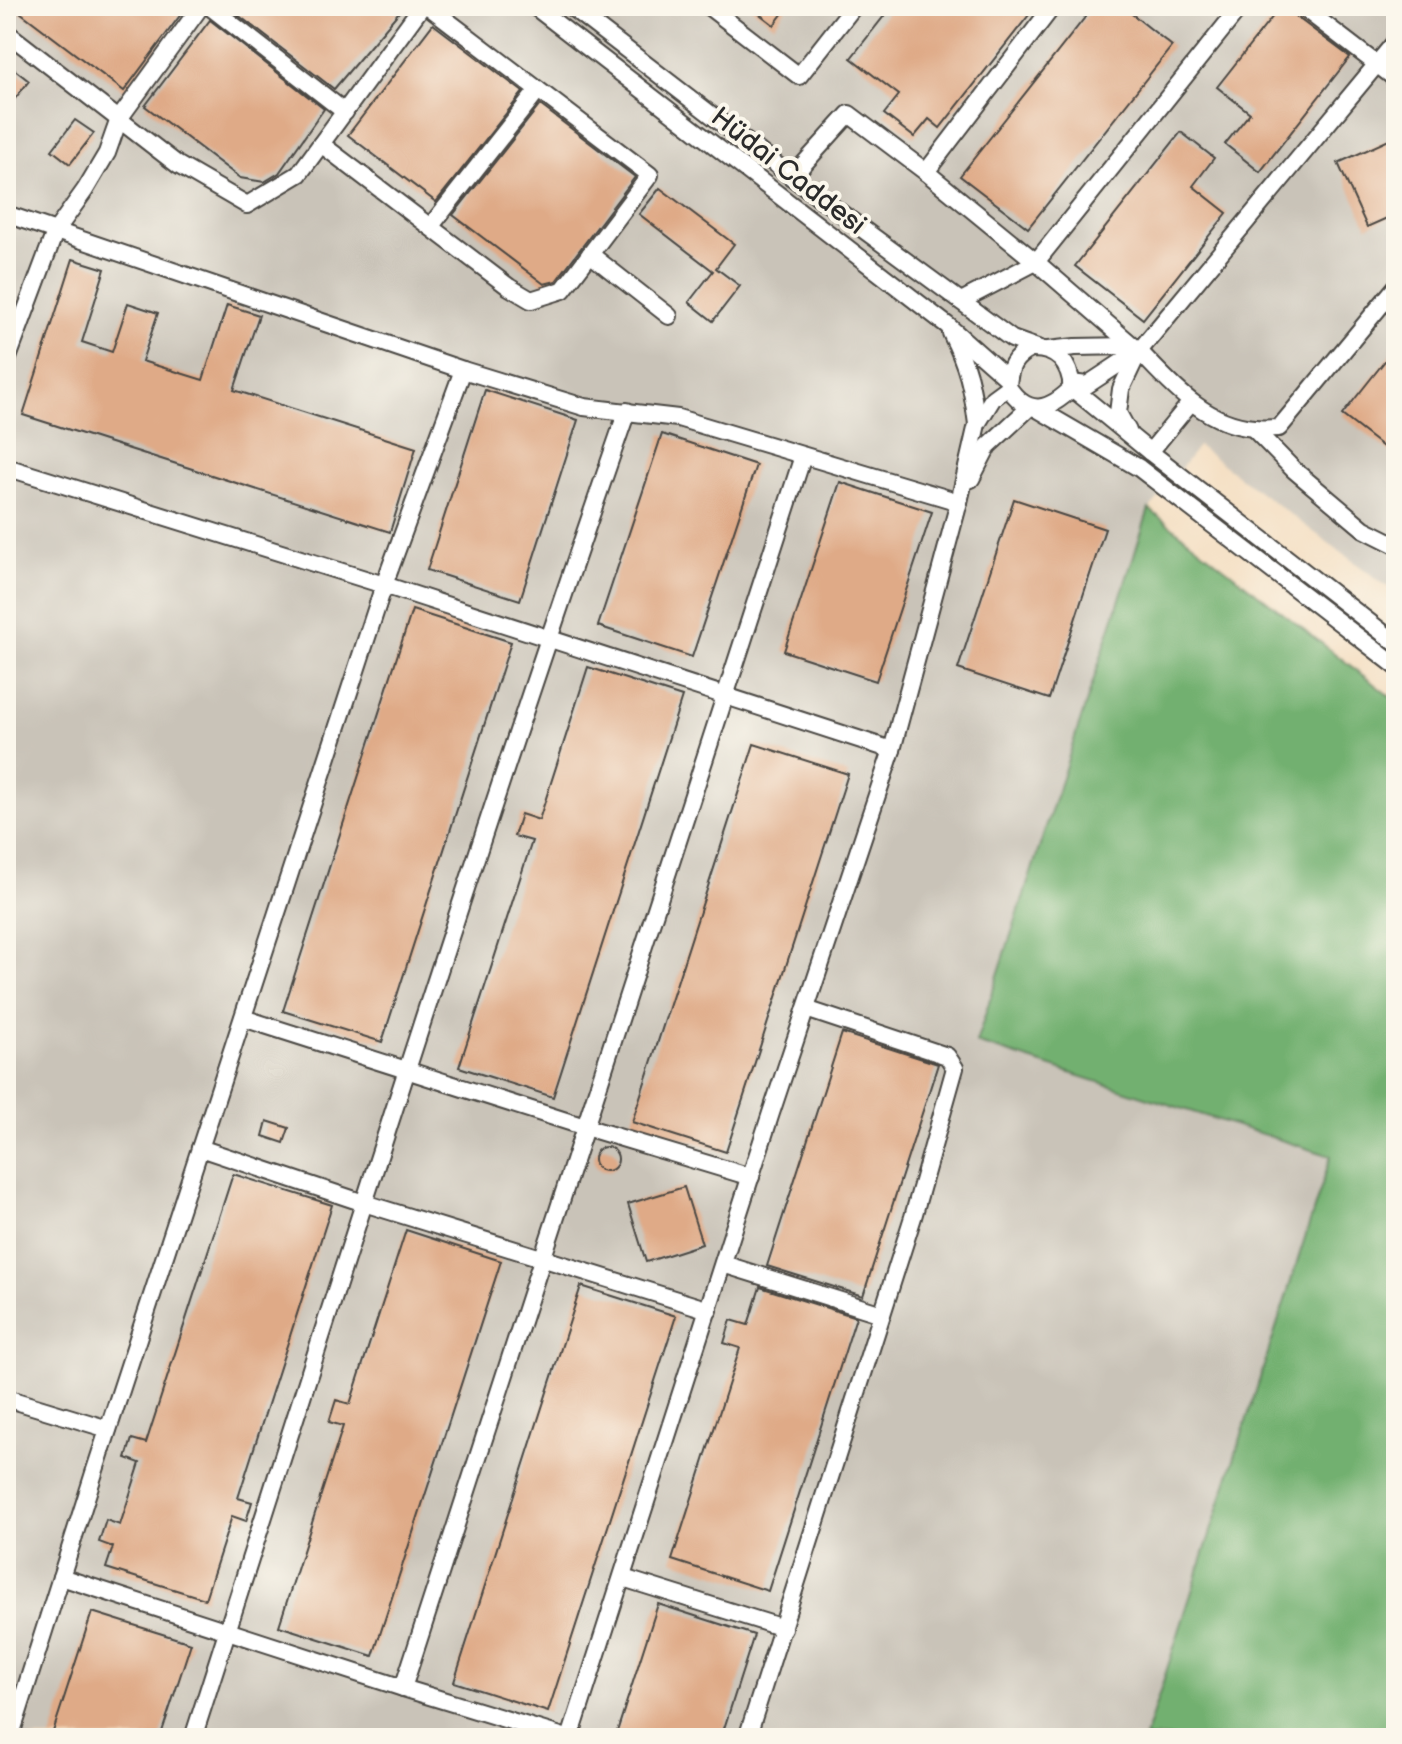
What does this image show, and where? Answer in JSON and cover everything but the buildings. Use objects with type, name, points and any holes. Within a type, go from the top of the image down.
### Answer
[{"type":"street","points":[[6,363],[55,232],[107,153],[119,119],[201,6]]},
{"type":"street","points":[[209,6],[345,112]]},
{"type":"street","points":[[6,32],[178,165],[247,205],[299,174],[422,6]]},
{"type":"street","points":[[321,144],[509,287],[531,300],[563,290],[650,175],[428,6]]},
{"type":"street","name":"Hüdai Caddesi","points":[[534,6],[947,325],[1008,383]]},
{"type":"street","name":"Hüdai Caddesi","points":[[570,6],[792,177],[1012,339],[1044,350]]},
{"type":"street","points":[[708,6],[799,76],[854,6]]},
{"type":"street","points":[[926,172],[1053,6]]},
{"type":"street","points":[[961,301],[1036,262],[1241,6]]},
{"type":"street","points":[[1301,6],[1396,79]]},
{"type":"street","points":[[959,502],[988,446],[1033,407],[1046,407],[1072,386],[1087,385],[1135,348],[1396,41]]},
{"type":"street","points":[[430,227],[538,90]]},
{"type":"street","points":[[792,177],[849,114],[1036,262],[1135,348],[1182,396],[1220,420],[1253,428],[1279,428],[1396,287]]},
{"type":"street","points":[[6,214],[463,370],[584,407],[678,418],[959,502]]},
{"type":"street","points":[[590,254],[669,316]]},
{"type":"street","points":[[947,325],[963,357],[972,386],[977,424]]},
{"type":"street","points":[[61,1577],[403,1688],[569,1738],[892,750],[977,424],[993,398],[1008,383],[1012,364],[1017,357],[1031,349],[1135,348]]},
{"type":"street","points":[[1131,437],[1118,413],[1121,389],[1135,348]]},
{"type":"street","points":[[1044,350],[1056,355],[1067,367],[1072,386],[1131,437],[1396,643]]},
{"type":"street","points":[[10,1738],[384,585],[463,370]]},
{"type":"street","points":[[1008,383],[1020,402],[1139,468],[1396,666]]},
{"type":"street","points":[[1150,452],[1191,402]]},
{"type":"street","points":[[193,1738],[548,639],[627,411]]},
{"type":"street","points":[[1253,428],[1294,470],[1364,529],[1396,545]]},
{"type":"street","points":[[403,1688],[803,456]]},
{"type":"street","points":[[6,467],[384,585],[892,750]]},
{"type":"street","points":[[747,1738],[913,1217],[955,1068],[947,1056],[806,1009]]},
{"type":"street","points":[[243,1018],[751,1177]]},
{"type":"street","points":[[200,1148],[364,1203],[709,1310]]},
{"type":"street","points":[[723,1264],[882,1314]]},
{"type":"street","points":[[6,1398],[108,1429]]},
{"type":"street","points":[[623,1578],[783,1628]]},
{"type":"shaded area","points":[[6,6],[1396,6],[1396,593],[1198,446],[1149,510],[976,1042],[1331,1156],[1145,1738],[6,1738]]},
{"type":"green space","points":[[1149,509],[1396,701],[1396,1738],[1145,1738],[1331,1156],[976,1043]]}]
